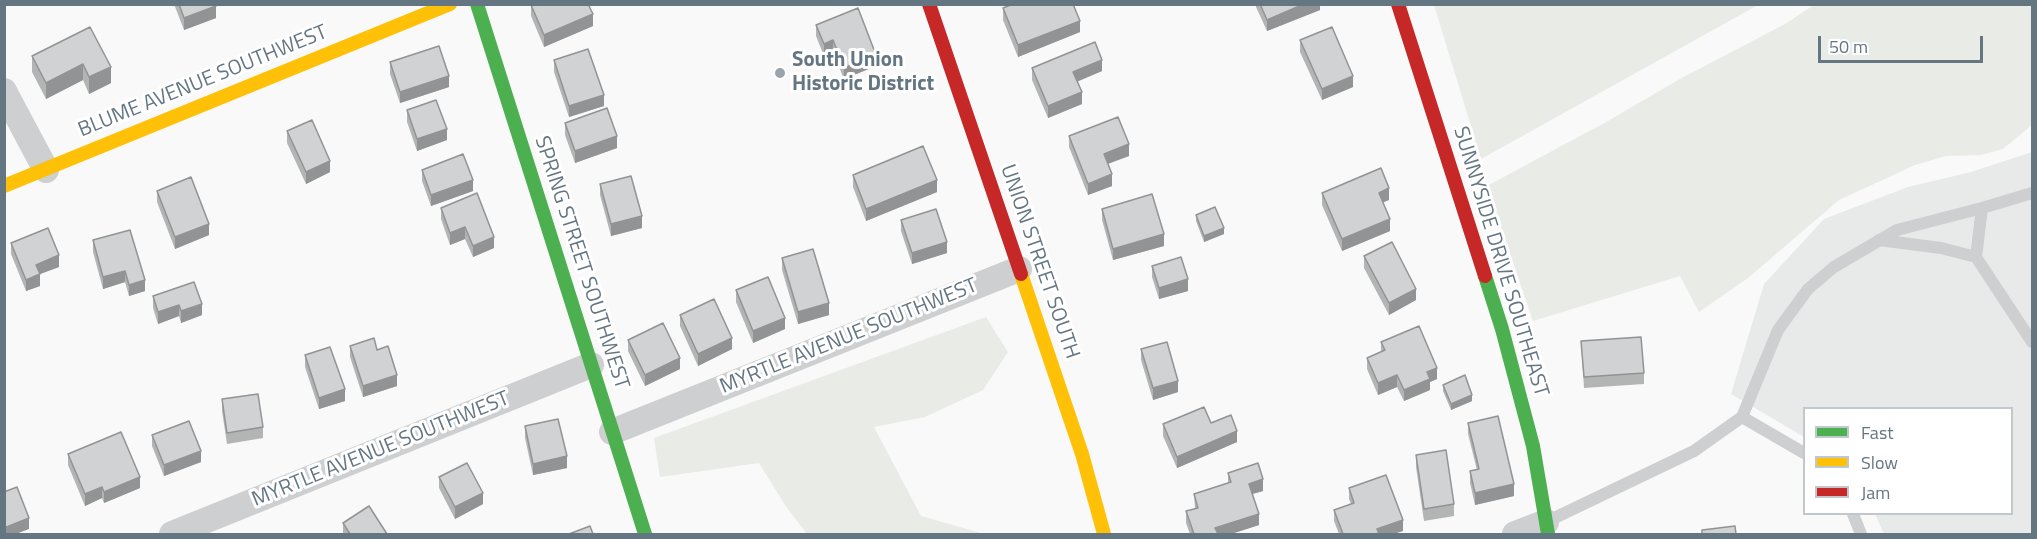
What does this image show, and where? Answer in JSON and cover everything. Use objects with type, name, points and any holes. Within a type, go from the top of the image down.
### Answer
[{"type":"street","name":"BLUME AVENUE SOUTHWEST","points":[[4,186],[450,4]]},
{"type":"street","name":"SPRING STREET SOUTHWEST","points":[[477,4],[645,534]]},
{"type":"street","name":"UNION STREET SOUTH","points":[[929,4],[1083,454],[1104,534]]},
{"type":"street","name":"SUNNYSIDE DRIVE SOUTHEAST","points":[[1398,4],[1502,329],[1533,446],[1547,528]]},
{"type":"street","points":[[4,91],[46,170]]},
{"type":"street","name":"MYRTLE AVENUE SOUTHWEST","points":[[612,432],[1018,269]]},
{"type":"street","name":"MYRTLE AVENUE SOUTHWEST","points":[[172,534],[591,365]]},
{"type":"street","points":[[1515,534],[1547,528]]},
{"type":"lane","points":[[1547,528],[1694,452],[1742,417],[1778,330],[1808,289],[1834,267],[1897,230],[2032,193]]},
{"type":"lane","points":[[1982,208],[1976,257],[2032,342]]},
{"type":"lane","points":[[1878,240],[1941,248],[1976,257]]},
{"type":"lane","points":[[1742,417],[1803,452]]},
{"type":"lane","points":[[1854,515],[1861,534]]},
{"type":"shaded area","points":[[1434,4],[1758,5],[1481,159]]},
{"type":"shaded area","points":[[1814,5],[2032,5],[2032,125],[2003,149],[1981,155],[1946,156],[1915,165],[1839,200],[1748,278],[1699,312],[1680,276],[1533,321],[1487,186],[1608,121],[1678,80],[1785,24]]},
{"type":"shaded area","points":[[2032,152],[2032,534],[1884,534],[1875,515],[2013,515],[2013,407],[1803,407],[1803,436],[1731,394],[1764,284],[1824,219],[1908,187],[1971,172]]},
{"type":"shaded area","points":[[986,317],[1008,352],[983,390],[925,417],[874,427],[921,516],[984,534],[807,534],[785,505],[759,463],[660,477],[654,438]]},
{"type":"building","points":[[179,4],[216,4],[216,6],[184,18]]},
{"type":"building","points":[[588,4],[593,14],[544,35],[531,5]]},
{"type":"building","points":[[1013,4],[1073,4],[1080,21],[1018,45],[1003,8]]},
{"type":"building","points":[[1260,4],[1304,4],[1267,20]]},
{"type":"building","points":[[858,8],[876,55],[844,68],[833,40],[824,44],[816,25]]},
{"type":"building","points":[[90,27],[111,67],[89,77],[83,64],[46,83],[32,56]]},
{"type":"building","points":[[1332,27],[1353,76],[1322,89],[1300,40]]},
{"type":"building","points":[[1095,42],[1102,60],[1073,72],[1082,92],[1048,106],[1032,68]]},
{"type":"building","points":[[439,46],[449,76],[400,92],[390,62]]},
{"type":"building","points":[[588,49],[604,95],[569,106],[554,60]]},
{"type":"building","points":[[436,100],[447,129],[417,139],[407,110]]},
{"type":"building","points":[[607,108],[617,136],[575,151],[565,123]]},
{"type":"building","points":[[1118,117],[1129,144],[1104,154],[1112,174],[1088,184],[1069,136]]},
{"type":"building","points":[[312,120],[330,161],[306,172],[287,131]]},
{"type":"building","points":[[923,146],[937,180],[866,209],[853,175]]},
{"type":"building","points":[[463,154],[473,180],[431,195],[422,170]]},
{"type":"building","points":[[1381,168],[1389,188],[1379,193],[1390,219],[1342,239],[1322,193]]},
{"type":"building","points":[[631,176],[642,216],[611,224],[600,184]]},
{"type":"building","points":[[191,177],[209,224],[175,237],[157,191]]},
{"type":"building","points":[[477,193],[494,237],[473,246],[465,227],[450,233],[441,208]]},
{"type":"building","points":[[1152,194],[1164,234],[1113,249],[1102,209]]},
{"type":"building","points":[[1215,207],[1224,228],[1204,236],[1196,215]]},
{"type":"building","points":[[936,209],[947,242],[912,253],[901,220]]},
{"type":"building","points":[[48,228],[59,255],[36,265],[40,274],[26,280],[11,243]]},
{"type":"building","points":[[130,230],[145,280],[129,285],[125,271],[103,277],[93,240]]},
{"type":"building","points":[[1392,242],[1416,289],[1389,303],[1364,256]]},
{"type":"building","points":[[813,249],[829,303],[798,312],[782,258]]},
{"type":"building","points":[[1181,257],[1188,279],[1159,288],[1152,266]]},
{"type":"building","points":[[768,277],[785,318],[753,331],[736,290]]},
{"type":"building","points":[[194,282],[202,304],[181,311],[179,305],[158,312],[153,296]]},
{"type":"building","points":[[714,299],[732,338],[698,354],[680,315]]},
{"type":"building","points":[[663,323],[680,358],[645,375],[628,340]]},
{"type":"building","points":[[1419,326],[1437,368],[1427,372],[1430,379],[1404,390],[1397,375],[1378,383],[1367,358],[1385,350],[1381,342]]},
{"type":"building","points":[[1641,337],[1644,373],[1584,377],[1581,341]]},
{"type":"building","points":[[374,338],[377,350],[388,346],[397,375],[363,386],[350,346]]},
{"type":"building","points":[[1167,342],[1178,381],[1153,388],[1141,349]]},
{"type":"building","points":[[330,347],[345,389],[319,398],[305,355]]},
{"type":"building","points":[[1465,375],[1472,395],[1451,404],[1443,385]]},
{"type":"building","points":[[258,394],[263,427],[227,433],[222,399]]},
{"type":"building","points":[[1204,407],[1211,423],[1231,415],[1237,431],[1177,457],[1163,424]]},
{"type":"building","points":[[1498,416],[1514,484],[1475,493],[1470,471],[1479,469],[1468,423]]},
{"type":"building","points":[[558,419],[567,456],[533,464],[525,426]]},
{"type":"building","points":[[189,421],[201,451],[164,465],[152,435]]},
{"type":"building","points":[[121,432],[140,477],[104,492],[102,487],[85,494],[68,454]]},
{"type":"building","points":[[1446,450],[1454,504],[1424,509],[1416,455]]},
{"type":"building","points":[[467,463],[483,493],[455,507],[439,477]]},
{"type":"building","points":[[1258,463],[1263,479],[1249,484],[1259,514],[1215,528],[1218,534],[1194,534],[1186,511],[1198,508],[1194,494],[1231,482],[1228,473]]},
{"type":"building","points":[[1386,475],[1403,520],[1377,529],[1379,534],[1343,534],[1334,510],[1354,503],[1349,488]]},
{"type":"building","points":[[17,487],[29,518],[4,528],[4,492]]},
{"type":"building","points":[[369,506],[387,534],[350,534],[343,523]]},
{"type":"building","points":[[590,526],[593,534],[569,534]]},
{"type":"building","points":[[1735,526],[1736,534],[1702,534],[1702,530]]},
{"type":"traffic: fast","points":[[477,4],[645,534]]},
{"type":"traffic: fast","points":[[1485,276],[1502,329],[1533,446],[1548,534]]},
{"type":"traffic: slow","points":[[4,186],[450,4]]},
{"type":"traffic: slow","points":[[1021,274],[1082,454],[1104,534]]},
{"type":"traffic: jam","points":[[929,4],[1021,274]]},
{"type":"traffic: jam","points":[[1398,4],[1485,276]]},
{"type":"place","name":"South Union Historic District","points":[[780,73]]}]
